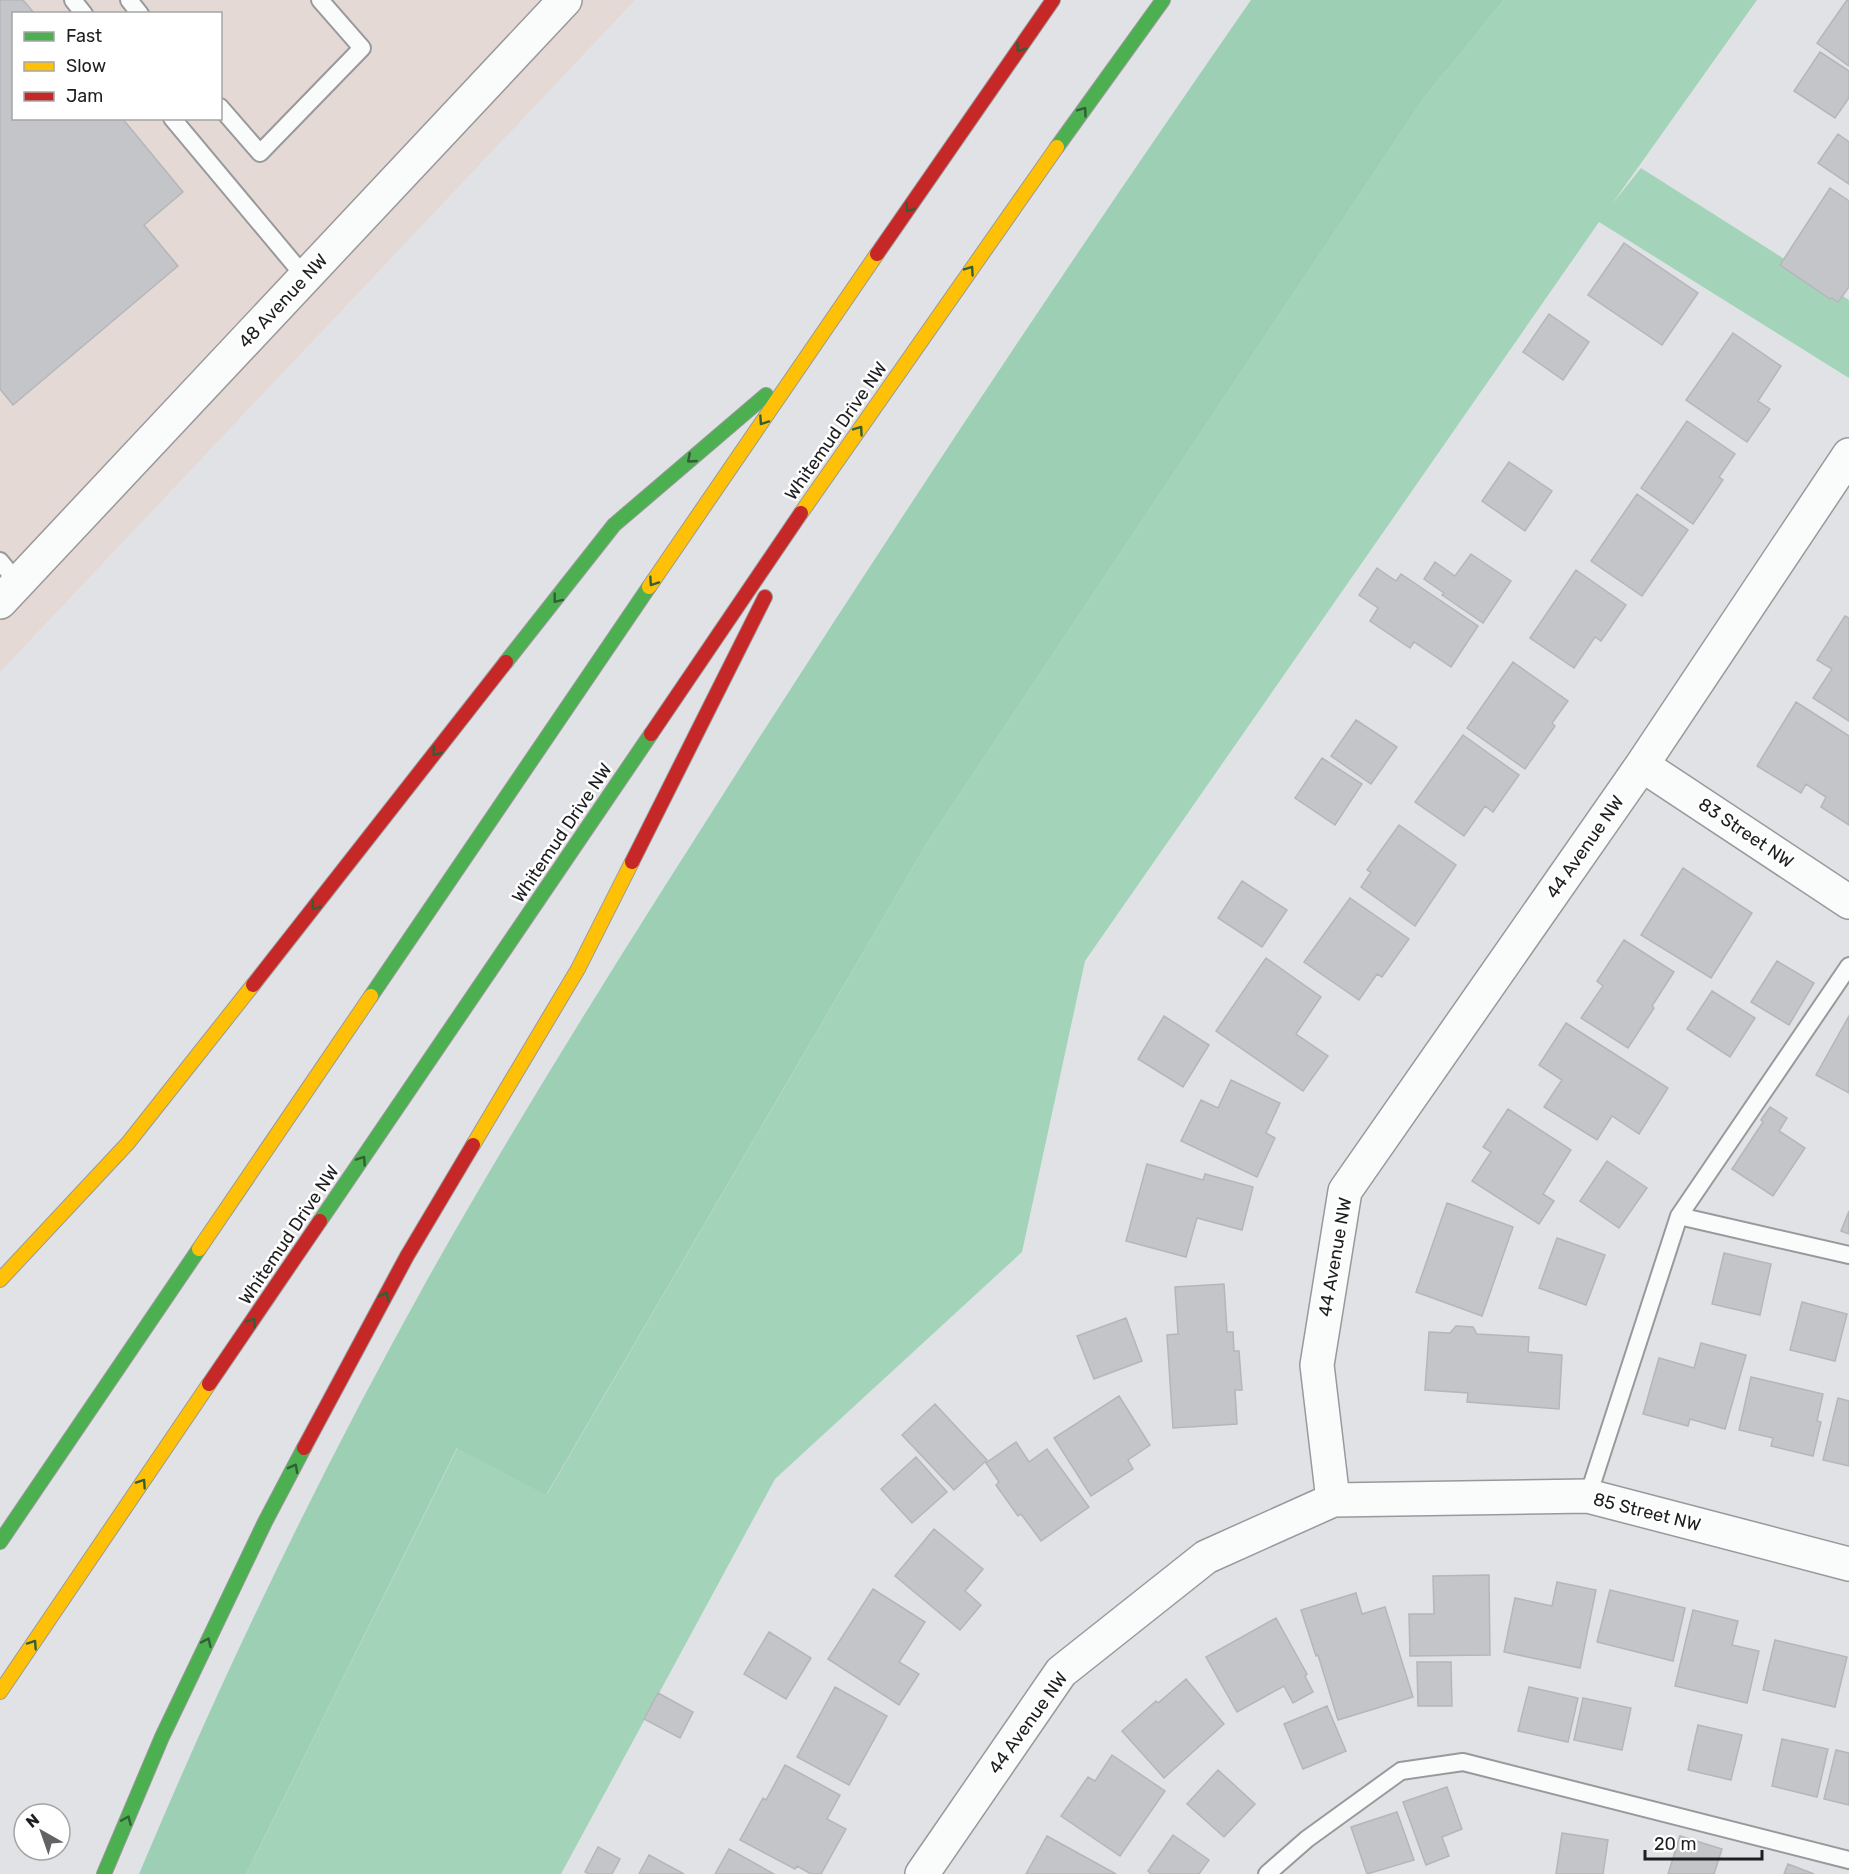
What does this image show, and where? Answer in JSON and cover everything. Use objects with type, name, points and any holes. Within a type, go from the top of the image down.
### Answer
[{"type":"highway","points":[[0,1542],[799,367],[1053,0]]},
{"type":"highway","name":"Whitemud Drive NW","points":[[0,1692],[825,478],[1060,142],[1163,0]]},
{"type":"highway","points":[[0,1280],[128,1143],[615,525],[799,367]]},
{"type":"highway","points":[[104,1874],[162,1737],[265,1522],[407,1256],[579,969],[825,478]]},
{"type":"street","name":"48 Avenue NW","points":[[6,582],[305,277],[565,0]]},
{"type":"street","name":"44 Avenue NW","points":[[922,1874],[1061,1672],[1206,1557],[1333,1500],[1317,1365],[1345,1191],[1642,765],[1849,455]]},
{"type":"street","name":"83 Street NW","points":[[1642,765],[1849,902]]},
{"type":"street","name":"85 Street NW","points":[[1333,1500],[1588,1496],[1849,1564]]},
{"type":"lane","points":[[73,0],[82,12]]},
{"type":"lane","points":[[129,0],[138,12]]},
{"type":"lane","points":[[222,109],[260,153],[362,48],[320,0]]},
{"type":"lane","points":[[174,120],[305,277]]},
{"type":"lane","points":[[1588,1496],[1679,1216],[1849,966]]},
{"type":"lane","points":[[1679,1216],[1849,1255]]},
{"type":"lane","points":[[1267,1874],[1307,1839],[1401,1771],[1463,1762],[1849,1860]]},
{"type":"shaded area","points":[[0,0],[635,0],[0,672]]},
{"type":"green space","points":[[1251,0],[1504,0],[1424,98],[927,843],[546,1495],[457,1448],[246,1874],[139,1874],[239,1649],[311,1500],[386,1354],[504,1147],[668,881],[874,560],[1061,278]]},
{"type":"green space","points":[[1504,0],[1757,0],[1612,204],[1641,168],[1849,300],[1849,378],[1599,222],[1085,961],[1022,1252],[775,1479],[561,1874],[246,1874],[458,1447],[547,1494],[927,843],[1424,98]]},
{"type":"building","points":[[0,0],[23,0],[33,12],[12,12],[12,120],[124,120],[183,192],[144,225],[178,266],[13,405],[0,389]]},
{"type":"building","points":[[1847,0],[1849,1],[1849,66],[1817,43]]},
{"type":"building","points":[[1820,52],[1849,71],[1849,98],[1835,118],[1794,91]]},
{"type":"building","points":[[1838,134],[1849,142],[1849,184],[1818,163]]},
{"type":"building","points":[[1830,188],[1849,201],[1849,287],[1838,302],[1780,265]]},
{"type":"building","points":[[1624,243],[1698,293],[1662,345],[1588,295]]},
{"type":"building","points":[[1549,314],[1589,342],[1563,380],[1523,352]]},
{"type":"building","points":[[1733,333],[1781,366],[1758,401],[1770,409],[1747,442],[1686,400]]},
{"type":"building","points":[[1687,421],[1735,454],[1719,477],[1723,480],[1693,524],[1641,488]]},
{"type":"building","points":[[1509,462],[1552,491],[1525,531],[1482,501]]},
{"type":"building","points":[[1637,494],[1688,530],[1642,596],[1591,561]]},
{"type":"building","points":[[1471,554],[1511,581],[1483,623],[1442,595],[1444,593],[1424,579],[1435,562],[1455,576]]},
{"type":"building","points":[[1377,568],[1396,581],[1401,574],[1478,626],[1451,667],[1414,642],[1410,648],[1370,621],[1378,608],[1359,595]]},
{"type":"building","points":[[1576,570],[1626,605],[1601,641],[1595,637],[1574,668],[1530,638]]},
{"type":"building","points":[[1845,616],[1849,618],[1849,721],[1813,698],[1832,669],[1817,660]]},
{"type":"building","points":[[1513,662],[1568,701],[1552,723],[1555,726],[1525,769],[1467,728]]},
{"type":"building","points":[[1796,702],[1849,736],[1849,825],[1821,807],[1826,797],[1806,784],[1801,793],[1757,766]]},
{"type":"building","points":[[1356,720],[1397,747],[1371,784],[1331,756]]},
{"type":"building","points":[[1463,735],[1519,775],[1493,812],[1485,806],[1464,836],[1415,802]]},
{"type":"building","points":[[1322,758],[1362,784],[1335,825],[1295,798]]},
{"type":"building","points":[[1399,825],[1456,865],[1415,926],[1361,887],[1371,872],[1367,870]]},
{"type":"building","points":[[1683,868],[1752,913],[1711,978],[1641,935]]},
{"type":"building","points":[[1242,881],[1287,910],[1262,947],[1218,918]]},
{"type":"building","points":[[1350,898],[1409,939],[1382,977],[1377,974],[1359,1000],[1304,962]]},
{"type":"building","points":[[1624,940],[1674,972],[1628,1048],[1581,1018],[1603,986],[1597,981]]},
{"type":"building","points":[[1266,958],[1321,997],[1296,1034],[1328,1056],[1303,1091],[1216,1031]]},
{"type":"building","points":[[1777,961],[1814,983],[1789,1025],[1751,1002]]},
{"type":"building","points":[[1712,991],[1755,1018],[1730,1057],[1687,1029]]},
{"type":"building","points":[[1164,1016],[1209,1045],[1183,1087],[1138,1059]]},
{"type":"building","points":[[1849,1016],[1849,1093],[1816,1075]]},
{"type":"building","points":[[1566,1023],[1668,1088],[1639,1134],[1612,1116],[1597,1140],[1544,1107],[1562,1080],[1539,1065]]},
{"type":"building","points":[[1231,1080],[1280,1103],[1266,1133],[1275,1138],[1257,1177],[1181,1141],[1201,1100],[1218,1108]]},
{"type":"building","points":[[1770,1107],[1787,1118],[1779,1131],[1805,1148],[1773,1196],[1732,1169],[1763,1122],[1761,1120]]},
{"type":"building","points":[[1508,1109],[1571,1150],[1543,1194],[1554,1201],[1539,1224],[1472,1181],[1491,1152],[1483,1147]]},
{"type":"building","points":[[1607,1161],[1647,1188],[1619,1228],[1580,1201]]},
{"type":"building","points":[[1147,1164],[1203,1180],[1205,1174],[1253,1187],[1242,1230],[1197,1218],[1186,1257],[1126,1241]]},
{"type":"building","points":[[1447,1203],[1513,1227],[1482,1316],[1416,1292]]},
{"type":"building","points":[[1849,1211],[1849,1234],[1841,1231]]},
{"type":"building","points":[[1557,1238],[1605,1255],[1586,1305],[1539,1288]]},
{"type":"building","points":[[1724,1253],[1771,1264],[1760,1315],[1712,1304]]},
{"type":"building","points":[[1224,1284],[1227,1332],[1233,1332],[1234,1351],[1239,1351],[1242,1390],[1235,1390],[1237,1424],[1173,1428],[1167,1335],[1178,1334],[1175,1287]]},
{"type":"building","points":[[1802,1302],[1847,1314],[1835,1361],[1790,1350]]},
{"type":"building","points":[[1126,1318],[1142,1361],[1094,1379],[1077,1336]]},
{"type":"building","points":[[1456,1326],[1473,1327],[1477,1334],[1529,1337],[1528,1352],[1562,1355],[1559,1409],[1467,1402],[1468,1393],[1425,1390],[1429,1332],[1450,1333]]},
{"type":"building","points":[[1701,1343],[1746,1355],[1725,1429],[1690,1419],[1688,1426],[1643,1414],[1659,1358],[1694,1368]]},
{"type":"building","points":[[1751,1377],[1823,1394],[1817,1421],[1821,1422],[1813,1456],[1771,1446],[1773,1438],[1739,1430]]},
{"type":"building","points":[[1119,1396],[1150,1445],[1128,1460],[1133,1469],[1091,1496],[1054,1438]]},
{"type":"building","points":[[1838,1398],[1849,1401],[1849,1466],[1823,1460]]},
{"type":"building","points":[[935,1404],[987,1460],[954,1490],[902,1435]]},
{"type":"building","points":[[1016,1442],[1029,1462],[1047,1449],[1089,1507],[1041,1541],[1021,1514],[1018,1516],[996,1485],[999,1482],[986,1463]]},
{"type":"building","points":[[916,1457],[947,1492],[912,1523],[881,1489]]},
{"type":"building","points":[[934,1529],[983,1569],[965,1591],[981,1605],[960,1630],[895,1576]]},
{"type":"building","points":[[1489,1575],[1490,1655],[1410,1656],[1409,1614],[1434,1614],[1433,1576]]},
{"type":"building","points":[[1557,1582],[1596,1590],[1580,1668],[1504,1652],[1515,1598],[1552,1606]]},
{"type":"building","points":[[873,1589],[925,1622],[899,1662],[919,1674],[899,1705],[828,1659]]},
{"type":"building","points":[[1610,1590],[1685,1608],[1673,1661],[1597,1642]]},
{"type":"building","points":[[1356,1593],[1362,1614],[1385,1607],[1413,1697],[1338,1720],[1301,1610]]},
{"type":"building","points":[[1693,1610],[1738,1621],[1732,1645],[1759,1651],[1747,1703],[1675,1686]]},
{"type":"building","points":[[1276,1618],[1307,1674],[1305,1676],[1313,1692],[1293,1703],[1284,1686],[1237,1712],[1206,1657]]},
{"type":"building","points":[[769,1632],[811,1658],[786,1699],[744,1674]]},
{"type":"building","points":[[1775,1640],[1847,1657],[1835,1707],[1763,1690]]},
{"type":"building","points":[[1417,1662],[1451,1662],[1452,1706],[1418,1706]]},
{"type":"building","points":[[1186,1679],[1224,1724],[1164,1778],[1122,1731],[1156,1701],[1158,1703]]},
{"type":"building","points":[[835,1687],[887,1716],[849,1785],[797,1757]]},
{"type":"building","points":[[1529,1687],[1578,1698],[1568,1742],[1518,1731]]},
{"type":"building","points":[[658,1693],[693,1712],[680,1738],[644,1719]]},
{"type":"building","points":[[1583,1698],[1631,1708],[1622,1750],[1574,1740]]},
{"type":"building","points":[[1327,1706],[1346,1751],[1303,1769],[1284,1724]]},
{"type":"building","points":[[1698,1725],[1742,1735],[1731,1780],[1688,1770]]},
{"type":"building","points":[[1782,1739],[1828,1749],[1817,1797],[1772,1786]]},
{"type":"building","points":[[1836,1750],[1849,1753],[1849,1805],[1824,1799]]},
{"type":"building","points":[[1112,1755],[1165,1791],[1120,1856],[1061,1816],[1088,1777],[1095,1781]]},
{"type":"building","points":[[785,1765],[840,1795],[827,1819],[846,1829],[821,1874],[811,1874],[797,1866],[795,1869],[740,1840],[763,1798],[766,1800]]},
{"type":"building","points":[[1218,1770],[1255,1804],[1224,1837],[1187,1804]]},
{"type":"building","points":[[1447,1787],[1462,1829],[1442,1837],[1449,1856],[1426,1865],[1403,1802]]},
{"type":"building","points":[[1397,1812],[1414,1860],[1367,1874],[1351,1827]]},
{"type":"building","points":[[1562,1833],[1608,1840],[1603,1874],[1556,1874]]},
{"type":"building","points":[[1173,1835],[1209,1860],[1199,1874],[1151,1874],[1148,1871]]},
{"type":"building","points":[[1047,1836],[1116,1874],[1026,1874]]},
{"type":"building","points":[[1680,1836],[1722,1849],[1714,1874],[1668,1874]]},
{"type":"building","points":[[598,1847],[620,1859],[612,1874],[585,1872]]},
{"type":"building","points":[[729,1849],[774,1874],[715,1874]]},
{"type":"building","points":[[649,1855],[684,1874],[639,1874]]},
{"type":"building","points":[[1788,1864],[1814,1874],[1784,1874]]},
{"type":"traffic: fast","points":[[1057,147],[1163,0]]},
{"type":"traffic: fast","points":[[506,662],[614,525],[766,395]]},
{"type":"traffic: fast","points":[[371,996],[649,587]]},
{"type":"traffic: fast","points":[[320,1221],[651,734]]},
{"type":"traffic: fast","points":[[0,1542],[199,1249]]},
{"type":"traffic: fast","points":[[104,1874],[162,1737],[265,1522],[304,1448]]},
{"type":"traffic: slow","points":[[801,513],[1057,147]]},
{"type":"traffic: slow","points":[[649,587],[877,254]]},
{"type":"traffic: slow","points":[[473,1145],[578,969],[632,862]]},
{"type":"traffic: slow","points":[[0,1280],[128,1143],[253,985]]},
{"type":"traffic: slow","points":[[199,1249],[371,996]]},
{"type":"traffic: slow","points":[[0,1692],[209,1384]]},
{"type":"traffic: jam","points":[[877,254],[1053,0]]},
{"type":"traffic: jam","points":[[651,734],[801,513]]},
{"type":"traffic: jam","points":[[632,862],[765,597]]},
{"type":"traffic: jam","points":[[253,985],[506,662]]},
{"type":"traffic: jam","points":[[304,1448],[407,1256],[473,1145]]},
{"type":"traffic: jam","points":[[209,1384],[320,1221]]}]
